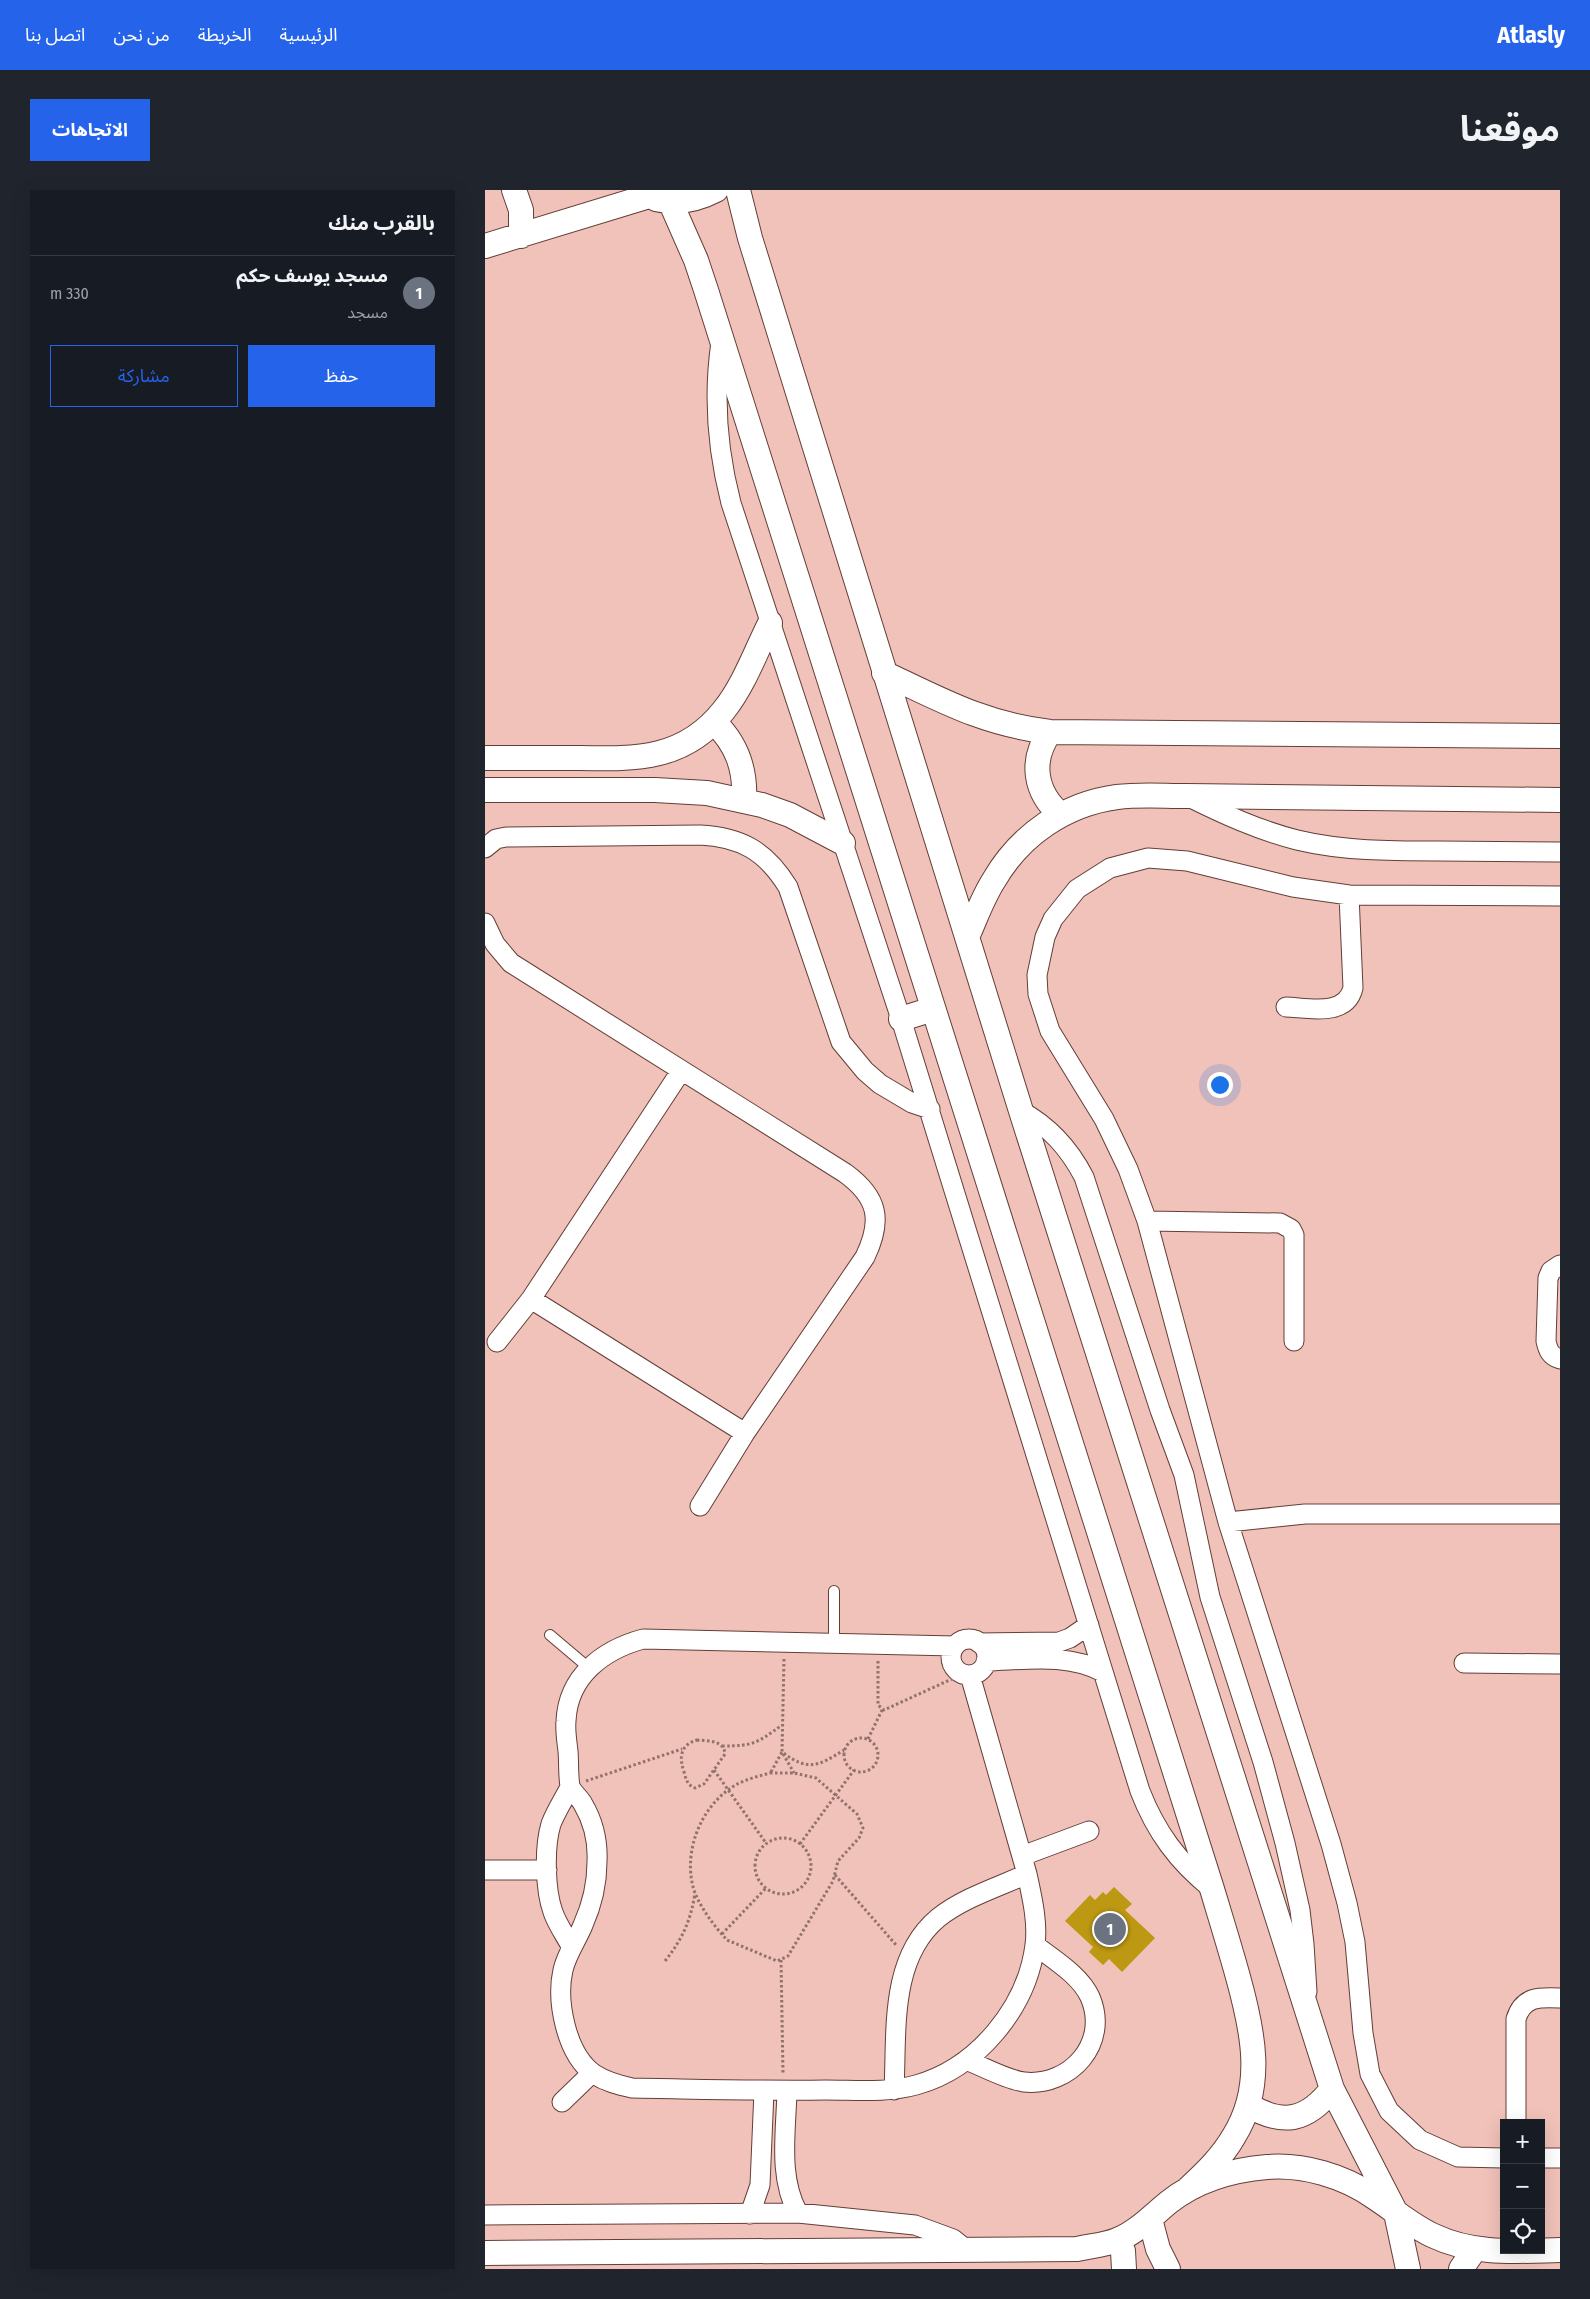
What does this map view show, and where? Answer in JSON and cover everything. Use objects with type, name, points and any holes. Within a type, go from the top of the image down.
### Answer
[{"type":"street","points":[[514,190],[521,210],[521,236]]},
{"type":"street","points":[[485,246],[652,196],[694,199],[716,190]]},
{"type":"street","points":[[738,190],[750,238],[884,673],[1331,2089],[1396,2214],[1408,2269]]},
{"type":"street","points":[[485,2253],[1077,2250],[1118,2240],[1150,2219],[1189,2188],[1226,2150],[1248,2106],[1254,2057],[1251,2027],[1212,1889],[696,260],[652,196]]},
{"type":"street","points":[[721,341],[717,387],[721,458],[731,503],[930,1109],[1103,1672],[1148,1812],[1169,1847],[1192,1872],[1212,1889]]},
{"type":"street","points":[[485,758],[641,758],[673,750],[695,738],[714,722],[734,694],[770,623]]},
{"type":"street","points":[[884,673],[976,716],[1017,727],[1050,732],[1560,736]]},
{"type":"street","points":[[714,722],[731,741],[741,764],[744,776],[744,801]]},
{"type":"street","points":[[1050,732],[1039,750],[1037,760],[1038,781],[1046,800],[1061,815]]},
{"type":"street","points":[[485,790],[681,791],[744,801],[790,816],[843,843]]},
{"type":"street","points":[[1186,796],[1222,814],[1259,829],[1297,840],[1337,847],[1377,851],[1560,852]]},
{"type":"street","points":[[968,935],[993,881],[1003,865],[1029,836],[1061,815],[1079,807],[1117,797],[1560,800]]},
{"type":"street","points":[[485,848],[496,840],[505,838],[700,835],[718,836],[735,840],[751,848],[766,858],[778,871],[788,887],[841,1042],[865,1071],[880,1084],[895,1094],[930,1109]]},
{"type":"street","points":[[1500,2158],[1458,2157],[1420,2140],[1389,2111],[1370,2074],[1363,2033],[1355,1942],[1347,1903],[1331,1844],[1228,1522],[1147,1221],[1128,1169],[1104,1119],[1050,1031],[1038,994],[1037,974],[1045,937],[1053,919],[1077,889],[1093,877],[1129,861],[1148,858],[1187,861],[1293,887],[1349,895],[1560,896]]},
{"type":"street","points":[[1286,1007],[1337,1008],[1348,1001],[1353,988],[1349,895]]},
{"type":"street","points":[[485,924],[495,944],[511,963],[861,1184],[871,1201],[876,1220],[874,1239],[865,1257],[745,1433],[700,1506]]},
{"type":"street","points":[[901,1019],[933,1009]]},
{"type":"street","points":[[497,1342],[531,1299],[681,1071]]},
{"type":"street","points":[[1021,1110],[1035,1118],[1059,1138],[1077,1163],[1084,1177],[1160,1410],[1184,1475],[1210,1597],[1263,1762],[1293,1876],[1304,1944],[1307,2012]]},
{"type":"street","points":[[1147,1221],[1280,1222],[1286,1225],[1294,1235],[1294,1341]]},
{"type":"street","points":[[1560,1265],[1551,1270],[1548,1278],[1546,1341],[1548,1350],[1554,1358],[1560,1359]]},
{"type":"street","points":[[531,1299],[745,1433]]},
{"type":"street","points":[[1228,1522],[1305,1514],[1560,1514]]},
{"type":"street","points":[[966,1675],[1022,1856],[1034,1907],[1035,1945],[1029,1972],[1019,1997],[987,2042],[966,2060],[943,2075],[917,2085],[893,2090],[764,2091],[632,2088],[611,2084],[592,2073],[579,2058],[562,2017],[560,1993],[563,1969],[571,1946],[583,1926],[591,1905],[596,1883],[595,1837],[589,1815],[571,1787],[565,1721],[569,1702],[577,1684],[589,1668],[605,1654],[623,1644],[643,1639],[955,1646],[966,1640],[979,1643],[1059,1642],[1075,1636],[1089,1625]]},
{"type":"street","points":[[955,1646],[951,1653],[951,1662],[955,1669],[966,1675],[981,1671],[986,1661],[984,1648],[979,1643]]},
{"type":"street","points":[[986,1661],[1065,1659],[1091,1666],[1103,1672]]},
{"type":"street","points":[[1464,1663],[1560,1664]]},
{"type":"street","points":[[571,1787],[557,1811],[549,1833],[547,1870],[553,1913],[571,1946]]},
{"type":"street","points":[[1022,1856],[1089,1831]]},
{"type":"street","points":[[485,1870],[547,1870]]},
{"type":"street","points":[[893,2090],[900,1984],[908,1959],[921,1937],[938,1918],[962,1903],[1027,1874]]},
{"type":"street","points":[[966,2060],[1022,2082],[1044,2082],[1064,2075],[1081,2060],[1092,2041],[1095,2019],[1090,1998],[1078,1979],[1035,1945]]},
{"type":"street","points":[[1516,2119],[1516,2019],[1519,2010],[1533,1998],[1560,1998]]},
{"type":"street","points":[[562,2102],[592,2073]]},
{"type":"street","points":[[1248,2106],[1265,2115],[1284,2118],[1303,2114],[1320,2104],[1331,2089]]},
{"type":"street","points":[[749,2214],[760,2185],[764,2091]]},
{"type":"street","points":[[785,2091],[786,2184],[790,2200],[798,2214]]},
{"type":"street","points":[[1545,2158],[1560,2158]]},
{"type":"street","points":[[1189,2188],[1214,2177],[1241,2170],[1269,2167],[1296,2168],[1324,2173],[1349,2183],[1374,2196],[1396,2214],[1435,2236],[1475,2249],[1502,2252],[1560,2250]]},
{"type":"street","points":[[485,2216],[798,2214],[915,2226],[953,2239],[968,2251]]},
{"type":"street","points":[[1150,2219],[1158,2250],[1168,2269]]},
{"type":"street","points":[[1118,2240],[1123,2252],[1124,2269]]},
{"type":"street","points":[[1461,2269],[1475,2249]]},
{"type":"lane","points":[[834,1591],[834,1642]]},
{"type":"lane","points":[[550,1635],[589,1668]]},
{"type":"path","points":[[770,1773],[782,1752],[784,1641]]},
{"type":"path","points":[[877,1643],[878,1705],[882,1710]]},
{"type":"path","points":[[882,1710],[966,1675]]},
{"type":"path","points":[[868,1739],[882,1710]]},
{"type":"path","points":[[722,1746],[725,1754],[714,1770],[701,1786],[691,1787],[687,1782],[680,1760],[686,1744],[697,1740],[722,1746],[746,1746],[755,1744],[783,1724]]},
{"type":"path","points":[[782,1752],[796,1763],[809,1766],[820,1765],[844,1750],[856,1738],[868,1739],[876,1747],[877,1759],[871,1769],[859,1772],[845,1762],[844,1750]]},
{"type":"path","points":[[571,1787],[683,1749]]},
{"type":"path","points":[[782,1752],[793,1773]]},
{"type":"path","points":[[714,1770],[767,1843]]},
{"type":"path","points":[[799,1844],[854,1770]]},
{"type":"path","points":[[665,1961],[686,1929],[692,1911],[695,1892],[691,1864],[695,1836],[708,1810],[728,1790],[748,1779],[770,1773],[793,1773],[816,1778],[857,1814],[863,1828],[859,1838],[836,1865],[835,1875],[788,1956],[781,1960],[770,1959],[727,1940],[709,1918],[695,1892]]},
{"type":"path","points":[[783,1838],[799,1844],[809,1858],[811,1866],[805,1883],[791,1893],[773,1892],[759,1882],[755,1865],[760,1849],[767,1843],[783,1838]]},
{"type":"path","points":[[835,1875],[908,1959]]},
{"type":"path","points":[[722,1934],[766,1888]]},
{"type":"path","points":[[781,1960],[785,2091]]},
{"type":"building","points":[[1114,1887],[1132,1904],[1125,1910],[1155,1938],[1122,1972],[1109,1959],[1103,1965],[1089,1952],[1093,1947],[1065,1921],[1090,1895],[1095,1900],[1103,1892],[1106,1895]]},
{"type":"place","name":"مسجد يوسف حكم","points":[[1110,1929]]}]
